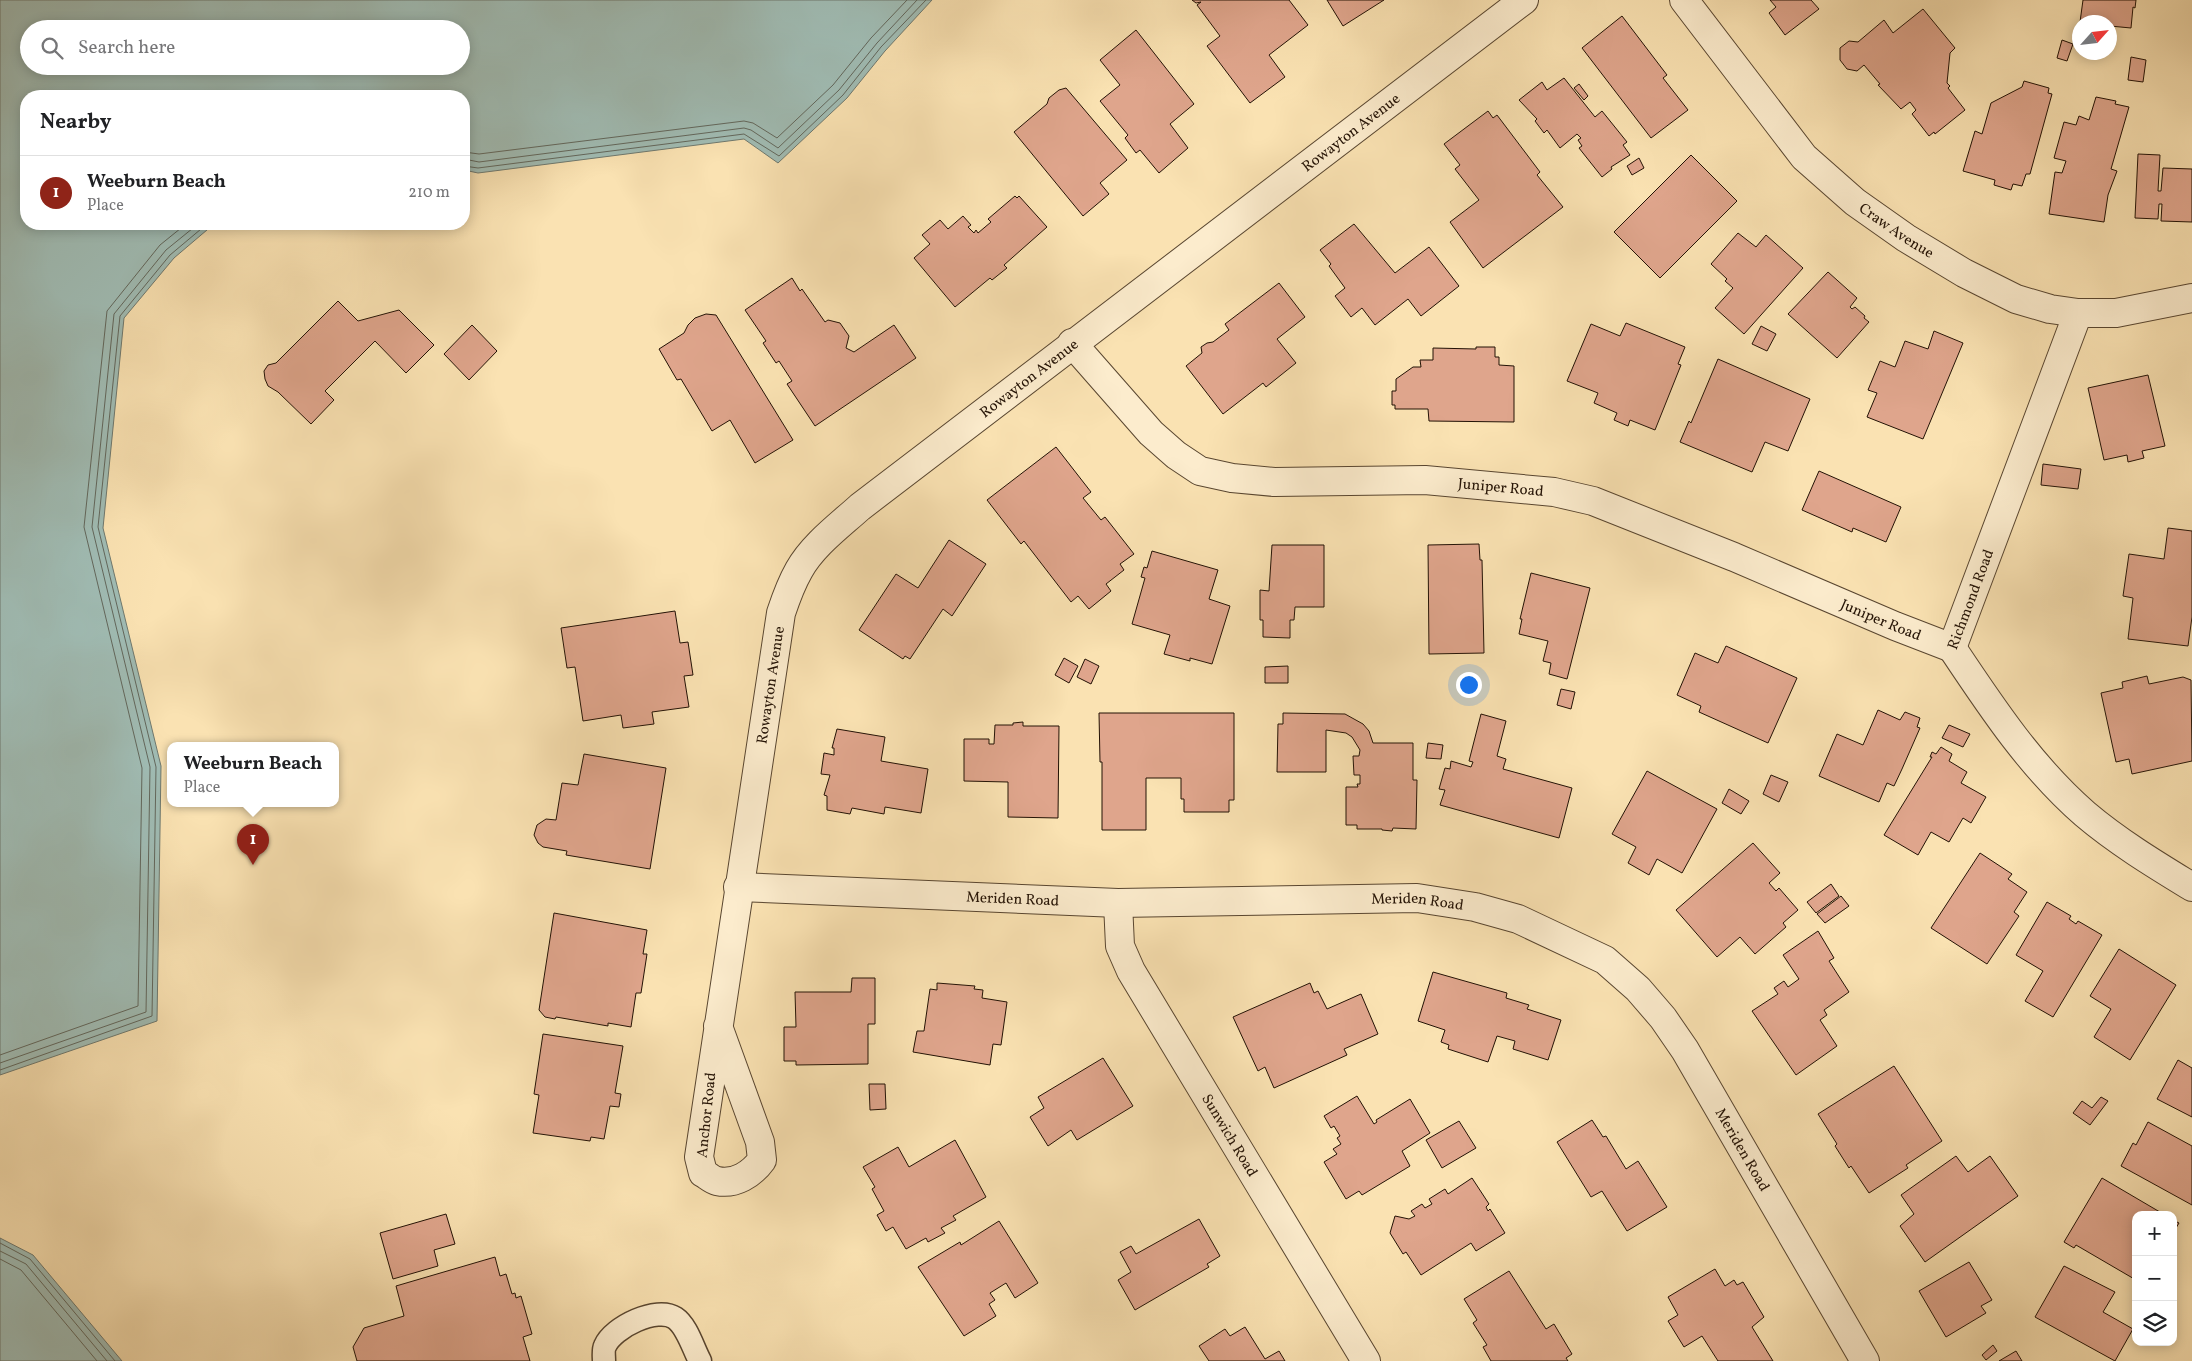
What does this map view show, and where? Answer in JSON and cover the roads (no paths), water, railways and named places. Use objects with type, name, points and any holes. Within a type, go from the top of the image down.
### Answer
[{"type":"street","name":"Rowayton Avenue","points":[[738,887],[781,613],[791,585],[800,568],[829,535],[860,507],[1072,343],[1524,0]]},
{"type":"street","name":"Craw Avenue","points":[[1684,0],[1804,157],[1856,202],[1906,238],[1956,268],[2007,295],[2050,309],[2078,312],[2116,312],[2192,298]]},
{"type":"street","name":"Richmond Road","points":[[2078,312],[1952,648],[2018,744],[2044,774],[2086,815],[2192,888]]},
{"type":"street","name":"Juniper Road","points":[[1072,343],[1150,433],[1176,455],[1200,471],[1232,478],[1274,482],[1434,480],[1554,492],[1586,499],[1734,557],[1895,626],[1952,648]]},
{"type":"street","name":"Meriden Road","points":[[738,887],[1118,903],[1417,898],[1475,907],[1518,919],[1605,960],[1650,1004],[1685,1050],[1865,1361]]},
{"type":"street","name":"Anchor Road","points":[[718,1026],[760,1142],[762,1160],[754,1171],[738,1179],[717,1181],[703,1173],[699,1157],[738,887]]},
{"type":"street","name":"Sunwich Road","points":[[1118,903],[1120,946],[1131,971],[1366,1361]]},
{"type":"lane","points":[[604,1361],[604,1346],[616,1332],[632,1322],[665,1314],[676,1318],[687,1333],[700,1361]]},
{"type":"water","points":[[0,0],[932,0],[885,51],[847,98],[778,163],[744,139],[478,173],[470,171],[470,90],[20,90],[20,230],[207,230],[174,258],[124,318],[103,528],[161,766],[157,1021],[0,1075]]},
{"type":"water","points":[[0,1238],[33,1255],[122,1361],[0,1361]]},
{"type":"place","name":"Weeburn Beach","points":[[253,865]]}]
